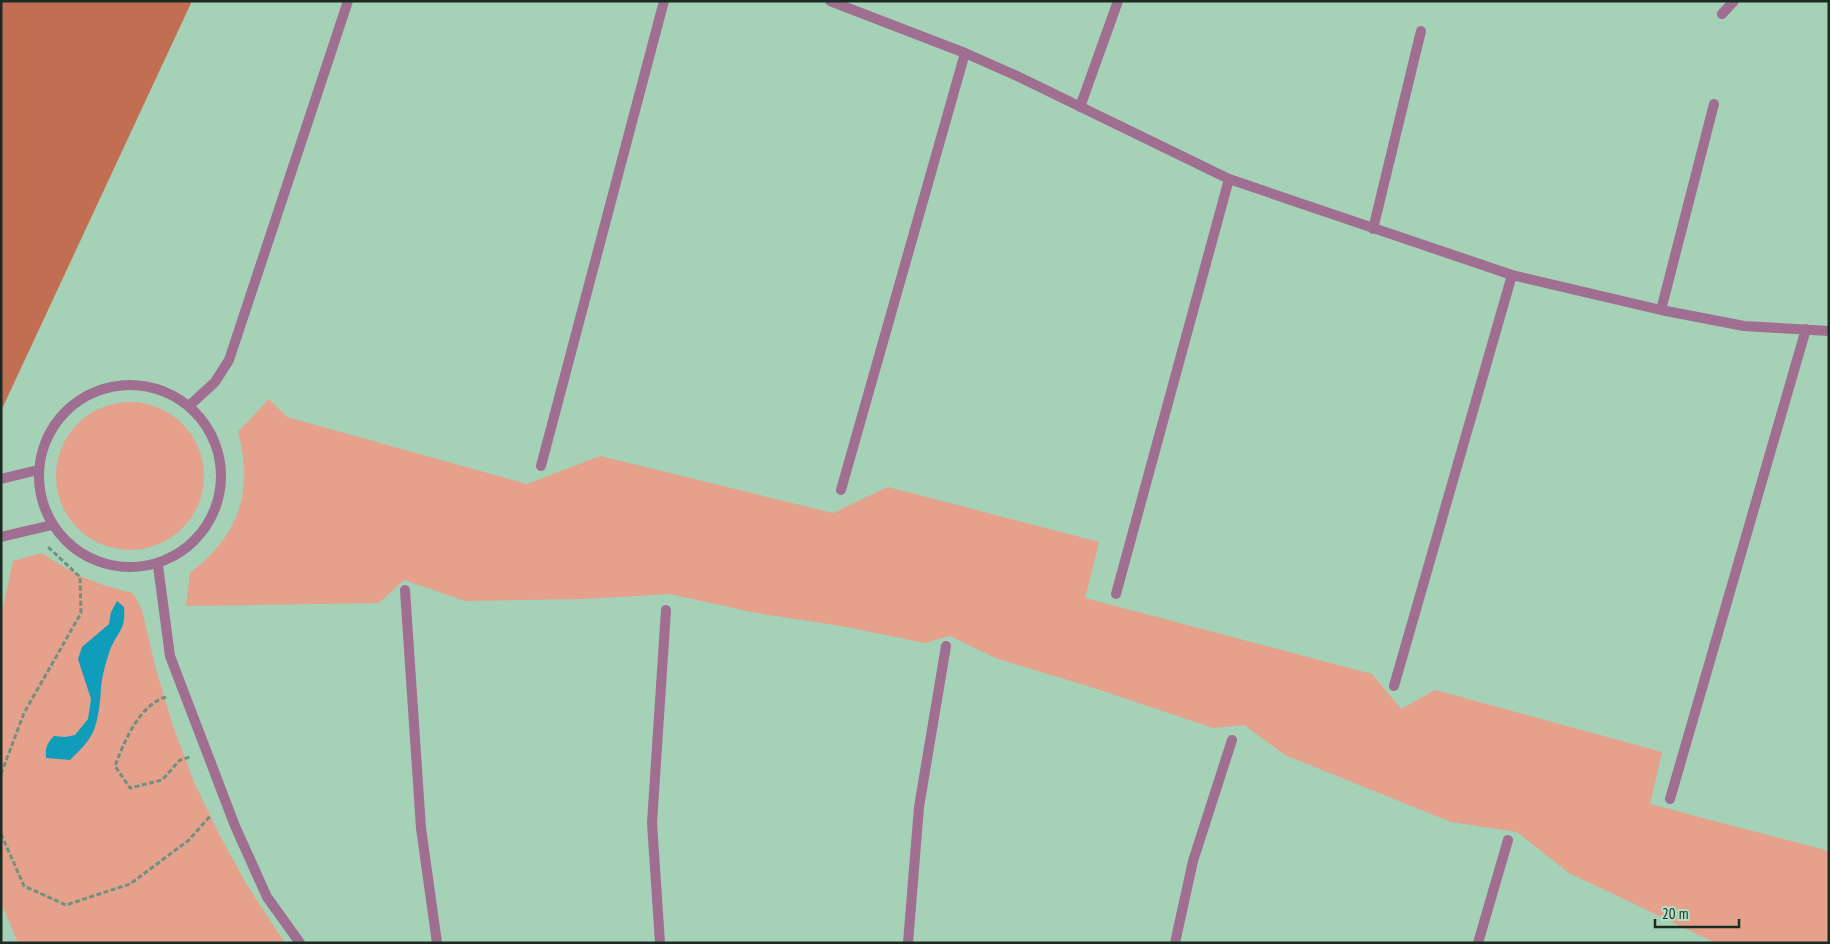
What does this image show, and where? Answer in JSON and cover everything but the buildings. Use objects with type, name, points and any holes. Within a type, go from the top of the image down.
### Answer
[{"type":"street","points":[[190,405],[216,382],[229,360],[348,1]]},
{"type":"street","points":[[541,466],[664,1]]},
{"type":"street","points":[[830,1],[965,53],[1229,179],[1512,275],[1661,310],[1744,326],[1829,331]]},
{"type":"street","points":[[1080,107],[1118,1]]},
{"type":"street","points":[[1722,14],[1734,1]]},
{"type":"street","points":[[1373,229],[1421,31]]},
{"type":"street","points":[[841,490],[965,53]]},
{"type":"street","points":[[1661,310],[1714,104]]},
{"type":"street","points":[[1116,594],[1229,179]]},
{"type":"street","points":[[1394,686],[1512,275]]},
{"type":"street","points":[[1670,799],[1806,329]]},
{"type":"street","points":[[137,384],[165,390],[190,405],[210,429],[221,459],[221,490],[210,520],[190,544],[158,566],[132,568],[101,563],[73,548],[52,525],[41,498],[38,470],[45,442],[60,417],[82,398],[108,386],[137,384]]},
{"type":"street","points":[[1,478],[38,470]]},
{"type":"street","points":[[1,537],[52,525]]},
{"type":"street","points":[[158,566],[170,656],[235,826],[266,897],[300,943]]},
{"type":"street","points":[[405,590],[421,828],[437,943]]},
{"type":"street","points":[[660,943],[652,823],[666,610]]},
{"type":"street","points":[[908,943],[919,807],[946,646]]},
{"type":"street","points":[[1175,943],[1193,861],[1232,740]]},
{"type":"street","points":[[1478,943],[1508,840]]},
{"type":"path","points":[[1,774],[24,713],[81,613],[80,577],[30,530]]},
{"type":"path","points":[[185,694],[158,699],[140,717],[126,737],[115,766],[130,788],[162,780],[180,760],[193,757]]},
{"type":"path","points":[[1,834],[24,886],[66,905],[130,884],[189,840],[214,812]]},
{"type":"shaded area","points":[[1,1],[192,1],[1,411]]},
{"type":"shaded area","points":[[269,399],[287,417],[527,484],[600,456],[833,513],[888,487],[1099,542],[1085,598],[1372,674],[1401,709],[1435,690],[1662,752],[1650,804],[1829,851],[1829,943],[1716,943],[1569,873],[1517,832],[1451,822],[1285,755],[1244,725],[1213,728],[1091,687],[998,659],[950,636],[925,643],[841,626],[756,613],[670,594],[584,599],[465,601],[404,580],[379,603],[186,606],[190,573],[220,543],[231,528],[238,511],[243,493],[244,474],[243,454],[238,432]]},
{"type":"shaded area","points":[[130,402],[145,403],[158,407],[183,423],[199,448],[203,461],[203,491],[199,504],[183,529],[158,545],[145,549],[130,550],[115,549],[102,545],[77,529],[61,504],[57,491],[56,476],[57,461],[61,448],[77,423],[102,407],[115,403]]},
{"type":"shaded area","points":[[42,553],[85,578],[133,593],[142,610],[156,669],[173,726],[194,782],[219,834],[247,885],[285,943],[18,943],[1,903],[1,616],[13,561]]},
{"type":"water","points":[[117,601],[124,607],[124,621],[110,650],[106,664],[94,730],[87,742],[70,760],[46,758],[47,746],[54,736],[65,737],[75,735],[88,719],[91,699],[78,659],[82,647],[109,624],[111,612]]}]
